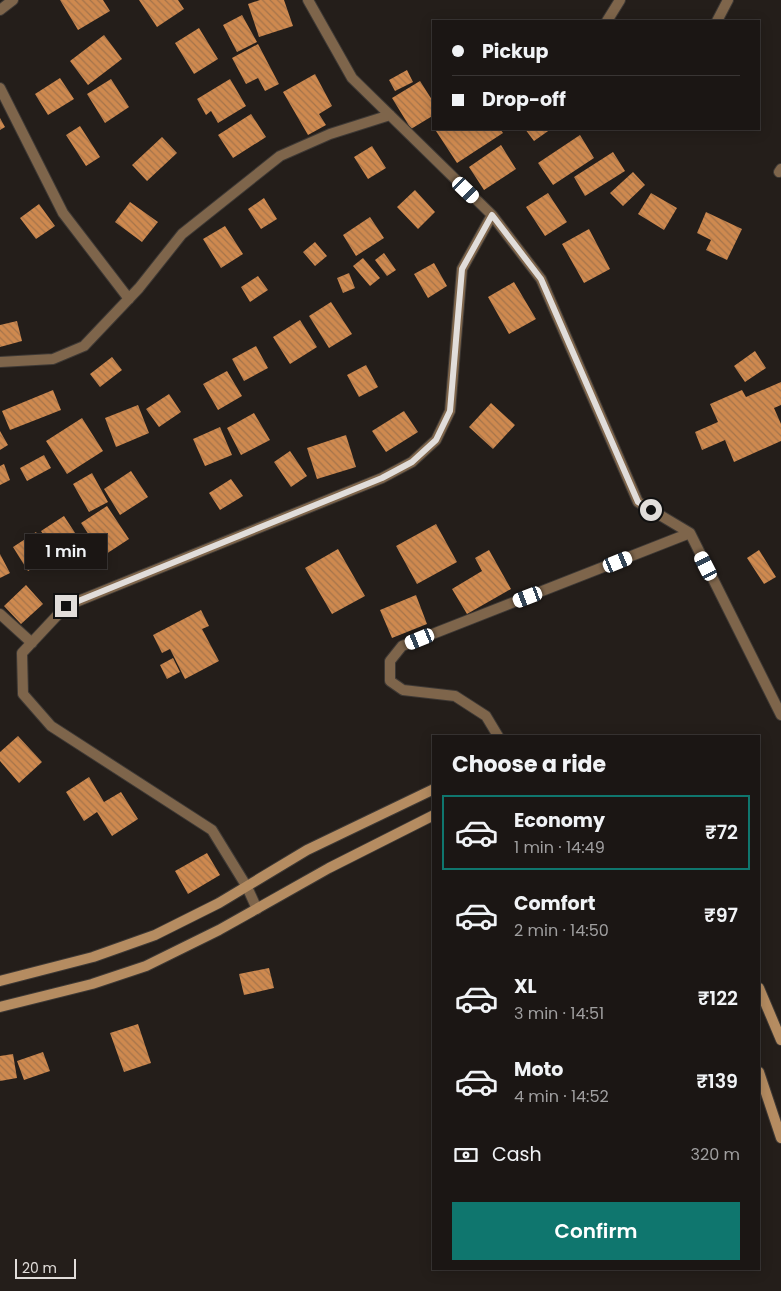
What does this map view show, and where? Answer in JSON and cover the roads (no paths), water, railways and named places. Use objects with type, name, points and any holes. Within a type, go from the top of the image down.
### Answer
[{"type":"main road","points":[[0,982],[93,957],[155,934],[220,903],[307,850],[432,790]]},
{"type":"main road","points":[[0,1007],[92,984],[146,966],[257,909],[329,868],[432,816]]},
{"type":"main road","points":[[760,990],[781,1040]]},
{"type":"main road","points":[[760,1075],[781,1138]]},
{"type":"street","points":[[0,10],[13,0]]},
{"type":"street","points":[[308,0],[352,78],[492,215],[541,279],[638,502],[690,534],[781,715]]},
{"type":"street","points":[[609,20],[620,0]]},
{"type":"street","points":[[718,20],[728,0]]},
{"type":"street","points":[[0,88],[62,214],[129,298]]},
{"type":"street","points":[[0,362],[53,359],[84,346],[129,298],[182,234],[280,156],[330,134],[390,115]]},
{"type":"street","points":[[257,909],[247,887],[212,830],[51,726],[24,694],[22,653],[66,606],[382,478],[412,462],[430,446],[436,440],[450,411],[462,269],[492,215]]},
{"type":"street","points":[[497,735],[486,716],[455,696],[403,690],[390,680],[390,661],[402,646],[690,534]]},
{"type":"street","points":[[0,614],[32,643]]}]
